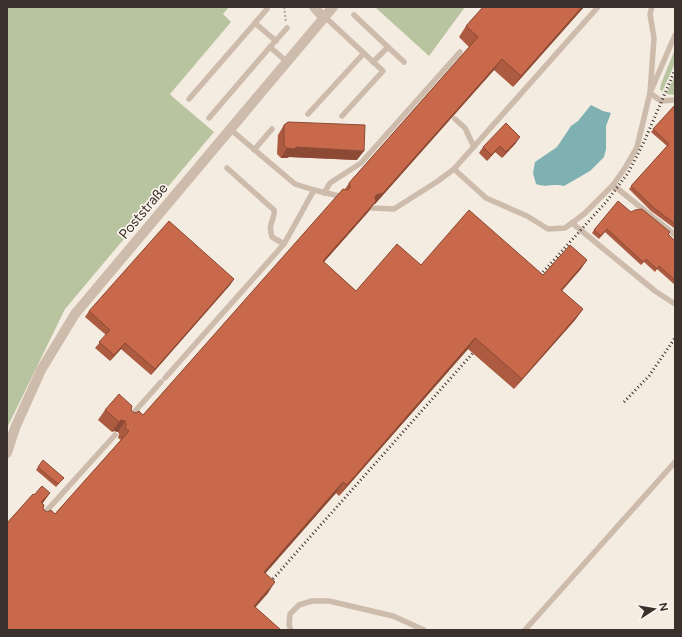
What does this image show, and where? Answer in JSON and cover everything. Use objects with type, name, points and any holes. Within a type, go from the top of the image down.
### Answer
[{"type":"street","points":[[314,7],[324,17]]},
{"type":"street","name":"Poststraße","points":[[7,453],[15,428],[41,370],[75,314],[333,7]]},
{"type":"lane","points":[[372,208],[394,209],[454,169],[598,7]]},
{"type":"lane","points":[[454,169],[486,198],[527,216],[548,229],[565,228],[584,214],[613,185],[637,147],[650,93],[654,38],[650,14],[647,7]]},
{"type":"lane","points":[[650,14],[652,7]]},
{"type":"lane","points":[[189,99],[267,9]]},
{"type":"lane","points":[[354,15],[404,62]]},
{"type":"lane","points":[[324,17],[383,71],[342,116]]},
{"type":"lane","points":[[255,23],[276,41]]},
{"type":"lane","points":[[209,118],[287,28]]},
{"type":"lane","points":[[650,93],[675,36]]},
{"type":"lane","points":[[270,47],[287,62]]},
{"type":"lane","points":[[373,62],[388,47]]},
{"type":"lane","points":[[324,193],[330,183],[360,163],[460,52]]},
{"type":"lane","points":[[308,114],[364,53]]},
{"type":"lane","points":[[650,93],[661,101],[675,100]]},
{"type":"lane","points":[[455,119],[465,128],[474,147]]},
{"type":"lane","points":[[230,129],[295,184],[339,196]]},
{"type":"lane","points":[[254,150],[272,129]]},
{"type":"lane","points":[[227,168],[274,210],[275,214],[270,225],[270,231],[272,237],[284,244]]},
{"type":"lane","points":[[613,185],[675,235]]},
{"type":"lane","points":[[128,419],[284,244],[314,190]]},
{"type":"lane","points":[[572,223],[655,291],[675,304]]},
{"type":"lane","points":[[40,518],[114,435]]},
{"type":"lane","points":[[525,630],[675,462]]},
{"type":"lane","points":[[291,630],[289,625],[290,614],[299,605],[312,601],[329,601],[393,616],[424,630]]},
{"type":"path","points":[[284,7],[287,28]]},
{"type":"green space","points":[[7,7],[229,7],[223,14],[231,22],[170,94],[214,132],[65,309],[7,428]]},
{"type":"green space","points":[[375,7],[465,7],[429,56]]},
{"type":"green space","points":[[675,49],[675,63],[662,92],[660,89],[661,84]]},
{"type":"green space","points":[[675,76],[675,95],[666,94]]},
{"type":"water","points":[[591,105],[611,113],[606,126],[606,149],[604,157],[590,171],[564,186],[543,186],[536,184],[533,173],[535,162],[557,147],[571,126],[578,121]]},
{"type":"building","points":[[483,7],[582,7],[521,76],[502,59],[383,193],[376,195],[376,201],[323,261],[356,291],[397,244],[421,265],[469,210],[543,275],[570,245],[587,260],[561,290],[583,309],[522,379],[475,338],[347,485],[343,482],[264,572],[275,582],[254,606],[281,630],[7,630],[7,523],[42,486],[50,493],[41,502],[44,505],[43,509],[47,512],[51,510],[55,514],[129,431],[125,428],[125,421],[121,420],[119,422],[105,410],[119,394],[132,406],[131,410],[133,412],[136,413],[139,411],[143,415],[343,189],[347,190],[350,188],[349,183],[478,37],[466,26]]},
{"type":"building","points":[[675,105],[675,224],[654,208],[631,186],[669,144],[653,129]]},
{"type":"building","points":[[288,122],[365,125],[364,151],[296,147],[294,149],[287,148],[284,145],[284,125]]},
{"type":"building","points":[[506,123],[520,137],[506,152],[500,146],[491,155],[483,147]]},
{"type":"building","points":[[618,201],[631,212],[642,209],[670,232],[668,234],[675,241],[675,280],[659,266],[657,269],[646,259],[643,262],[607,229],[601,236],[594,230]]},
{"type":"building","points":[[169,221],[234,279],[155,369],[125,343],[114,355],[99,342],[110,330],[89,311]]},
{"type":"building","points":[[43,460],[64,478],[58,484],[38,467]]},
{"type":"railway","points":[[535,281],[606,202],[628,173],[644,142],[675,70]]},
{"type":"railway","points":[[624,402],[649,376],[675,338]]},
{"type":"railway","points":[[265,588],[473,353]]}]
